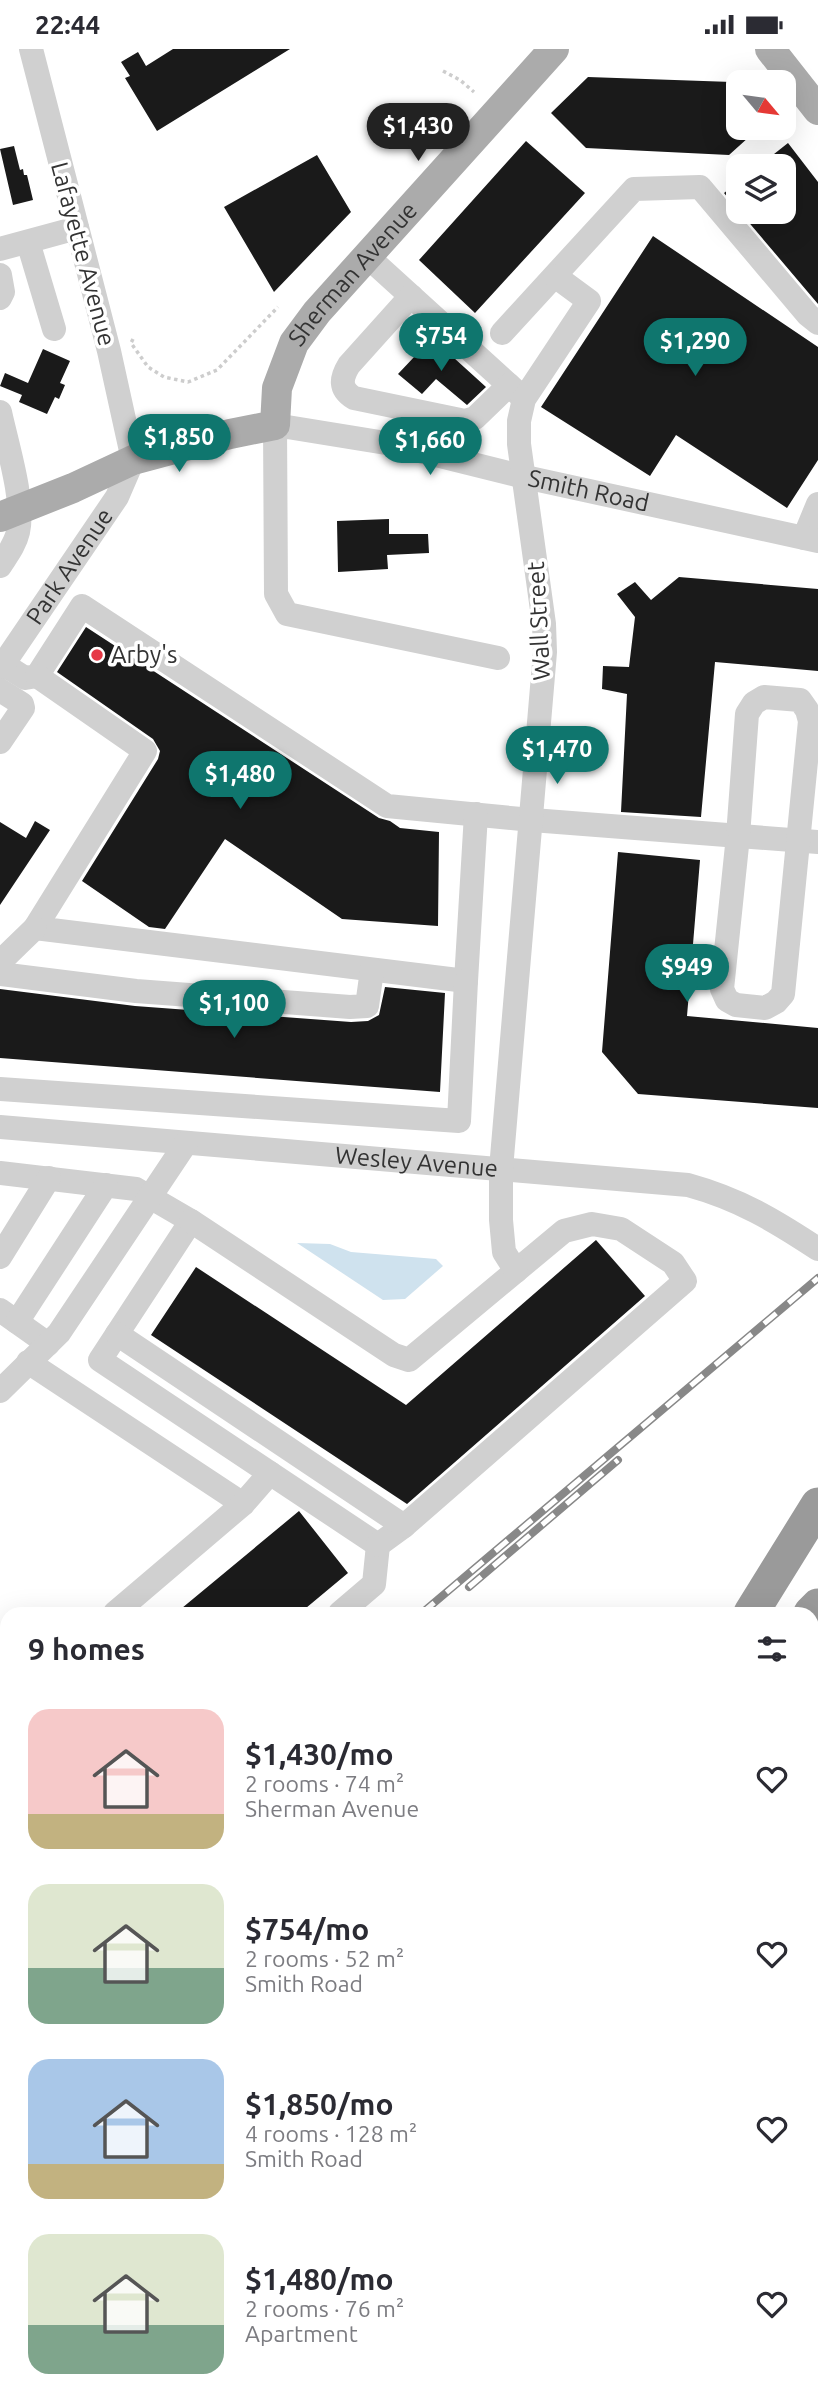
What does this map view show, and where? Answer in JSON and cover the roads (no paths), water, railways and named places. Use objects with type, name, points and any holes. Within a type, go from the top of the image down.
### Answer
[{"type":"highway","points":[[755,1607],[818,1505]]},
{"type":"main road","name":"Sherman Avenue","points":[[275,425],[277,388],[294,343],[317,312],[554,49]]},
{"type":"main road","points":[[771,49],[818,110]]},
{"type":"main road","name":"Smith Road","points":[[10,513],[74,488],[133,460],[275,425]]},
{"type":"street","name":"Lafayette Avenue","points":[[31,49],[109,351],[133,460]]},
{"type":"street","points":[[502,333],[634,189],[700,187],[808,315],[818,323]]},
{"type":"street","points":[[0,249],[77,229]]},
{"type":"street","points":[[28,242],[54,329]]},
{"type":"street","points":[[368,257],[517,392],[475,418],[465,421],[354,398],[347,394],[342,376],[349,365],[411,296]]},
{"type":"street","points":[[0,275],[3,292],[0,298]]},
{"type":"street","name":"Wall Street","points":[[516,1271],[504,1252],[501,1170],[545,652],[544,624],[519,432],[517,392],[589,301],[555,276]]},
{"type":"street","points":[[0,412],[10,513],[18,532],[12,548],[0,566]]},
{"type":"street","points":[[275,425],[276,594],[287,614],[498,657]]},
{"type":"street","name":"Smith Road","points":[[275,425],[392,444],[525,477],[811,539]]},
{"type":"street","name":"Park Avenue","points":[[2,667],[117,497],[133,460]]},
{"type":"street","points":[[811,539],[818,503]]},
{"type":"street","points":[[37,676],[82,606],[387,806],[809,842]]},
{"type":"street","points":[[0,962],[35,928],[145,751],[37,676],[26,678],[2,667]]},
{"type":"street","points":[[0,689],[22,704],[23,708],[0,742]]},
{"type":"street","points":[[764,697],[800,700],[810,721],[809,842],[783,993],[776,1002],[765,1008],[736,1006],[727,1000],[722,989],[738,836],[747,714],[764,697]]},
{"type":"street","points":[[0,1089],[458,1121],[477,814]]},
{"type":"street","points":[[35,928],[466,981]]},
{"type":"street","points":[[0,974],[136,991],[350,1007],[367,1006],[372,970]]},
{"type":"street","name":"Wesley Avenue","points":[[0,1127],[699,1188],[721,1194],[753,1209],[818,1249]]},
{"type":"street","points":[[0,1391],[60,1333],[186,1143]]},
{"type":"street","points":[[0,1173],[136,1189],[191,1221],[394,1355],[409,1360],[564,1231],[592,1224],[621,1229],[673,1263],[685,1281],[671,1296],[404,1527],[377,1545]]},
{"type":"street","points":[[0,1257],[49,1178]]},
{"type":"street","points":[[48,1344],[8,1316],[106,1185]]},
{"type":"street","points":[[191,1221],[100,1360],[377,1545]]},
{"type":"street","points":[[117,1334],[404,1527]]},
{"type":"street","points":[[29,1362],[243,1504]]},
{"type":"street","points":[[122,1607],[243,1504],[270,1473]]},
{"type":"street","points":[[347,1607],[374,1584],[377,1545]]},
{"type":"water","points":[[297,1243],[330,1244],[351,1252],[436,1259],[443,1266],[405,1299],[383,1300]]},
{"type":"railway","points":[[429,1607],[818,1278]]},
{"type":"railway","points":[[469,1587],[618,1460]]},
{"type":"place","name":"Arby's","points":[[97,655]]}]
